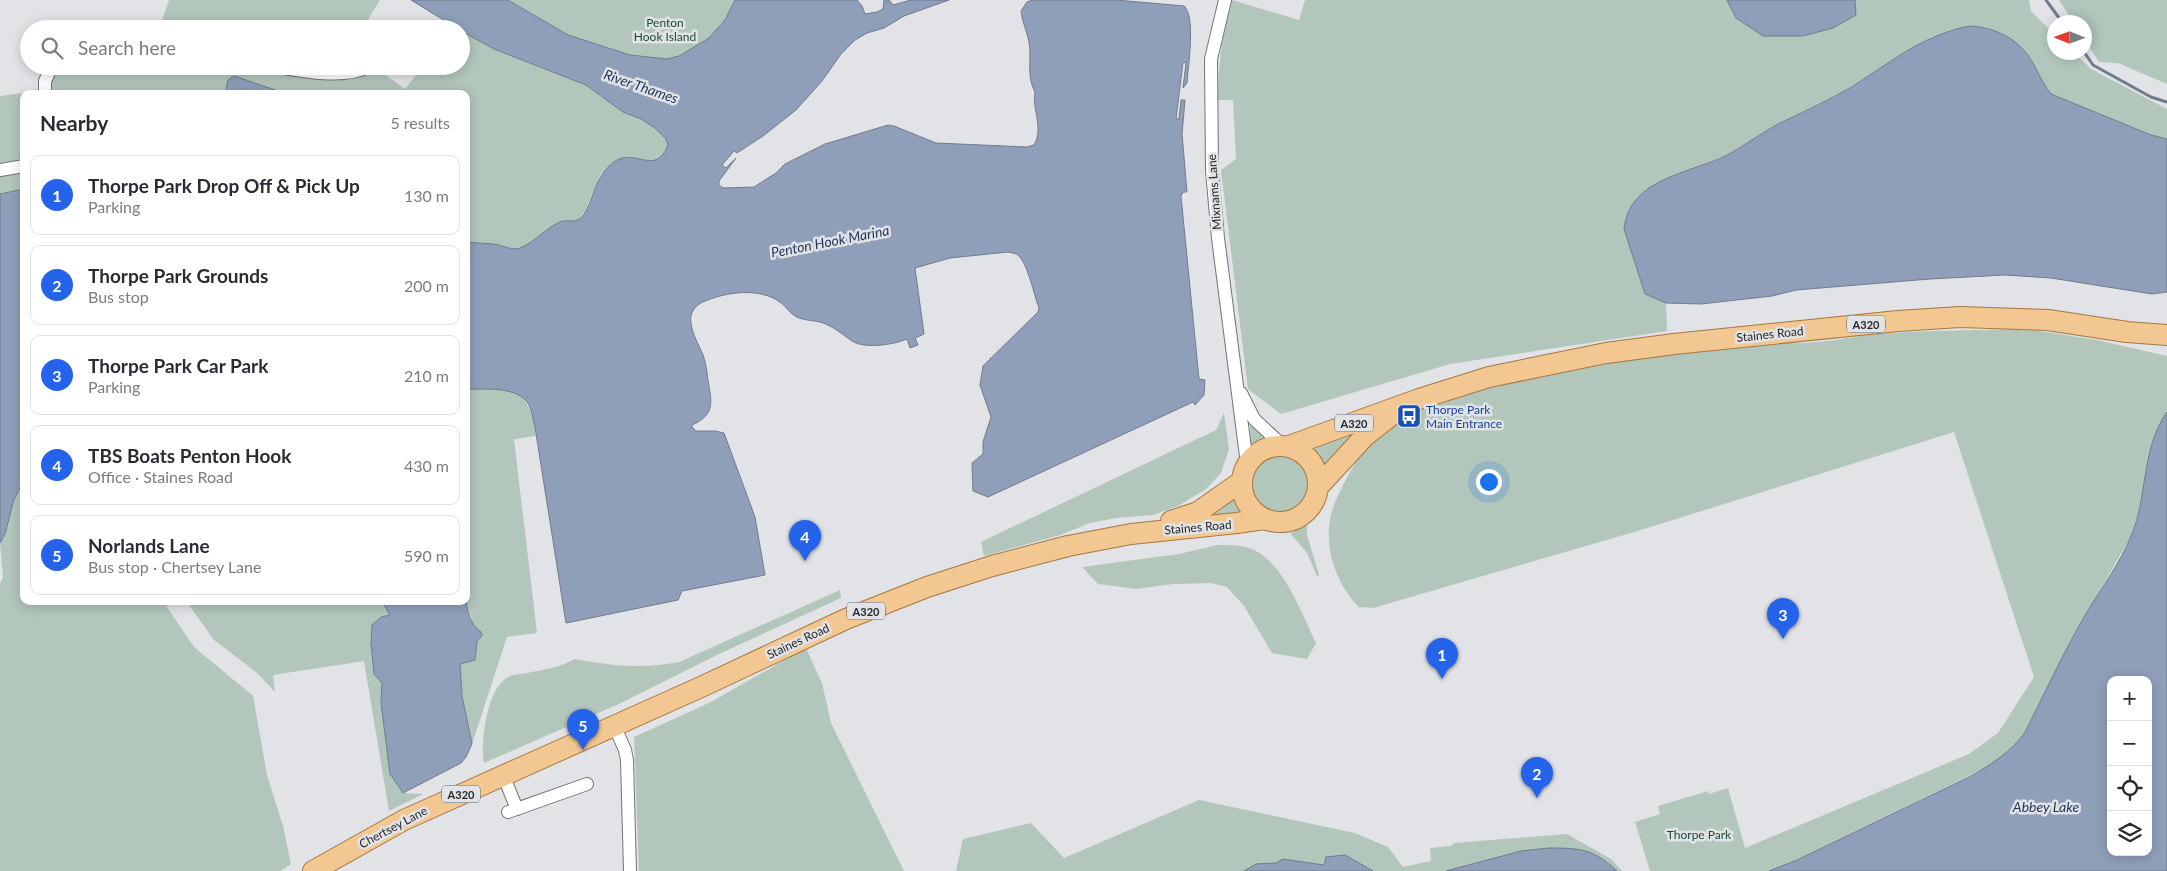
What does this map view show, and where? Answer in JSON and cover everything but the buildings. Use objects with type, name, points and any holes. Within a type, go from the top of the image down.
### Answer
[{"type":"main road","name":"Staines Road","points":[[1285,446],[1418,399],[1489,377],[1606,353],[1898,321],[1960,317],[2014,318],[2084,324],[2127,332],[2167,334]]},
{"type":"main road","name":"Staines Road","points":[[2127,332],[2167,346]]},
{"type":"main road","name":"Staines Road","points":[[1319,486],[1364,437],[1394,413],[1418,399]]},
{"type":"main road","points":[[1285,446],[1308,456],[1318,475],[1319,486],[1312,506],[1298,518],[1281,523],[1264,519],[1254,512],[1247,503],[1243,492],[1244,473],[1262,450],[1285,446]]},
{"type":"main road","name":"Staines Road","points":[[1131,534],[1198,512],[1244,473]]},
{"type":"main road","name":"Staines Road","points":[[614,725],[701,687],[846,619],[927,587],[983,569],[1059,548],[1131,534],[1264,519]]},
{"type":"main road","name":"Chertsey Lane","points":[[313,871],[404,820],[614,725]]},
{"type":"street","name":"Mixnams Lane","points":[[1225,0],[1211,59],[1210,131],[1218,238],[1237,384],[1244,473]]},
{"type":"street","points":[[45,90],[45,81],[48,75]]},
{"type":"street","points":[[0,170],[20,167]]},
{"type":"street","name":"Mixnams Lane","points":[[1237,384],[1254,419],[1285,446]]},
{"type":"street","points":[[614,725],[625,750],[627,760],[630,871]]},
{"type":"street","points":[[503,775],[513,810],[587,784]]},
{"type":"green space","points":[[169,0],[380,0],[368,20],[162,20]]},
{"type":"green space","name":"Penton Hook Island","points":[[508,0],[735,0],[725,20],[709,38],[679,56],[667,59],[630,55],[568,35]]},
{"type":"green space","points":[[1232,0],[1299,20],[1305,0],[1727,0],[1736,18],[1763,35],[1803,36],[1833,28],[1856,15],[1855,0],[2029,0],[2031,11],[2047,27],[2047,60],[2081,60],[2091,69],[2167,109],[2167,139],[2151,135],[2051,94],[2043,85],[2031,59],[1952,29],[1931,37],[1845,90],[1776,125],[1728,154],[1660,183],[1624,229],[1645,294],[1666,303],[1667,331],[1450,364],[1281,414],[1248,389],[1221,170],[1236,159],[1233,100],[1218,100],[1221,50]]},
{"type":"green space","points":[[2059,0],[2167,0],[2167,84],[2118,63],[2099,62],[2092,51],[2092,15],[2069,15]]},
{"type":"green space","points":[[470,36],[494,49],[586,85],[623,112],[641,119],[655,128],[666,139],[668,145],[660,159],[655,162],[628,156],[614,162],[600,174],[586,209],[576,222],[562,221],[524,247],[509,249],[495,244],[470,242],[470,90],[275,90],[234,76],[228,80],[226,90],[39,90],[57,75],[386,75],[405,89],[416,75],[470,75]]},
{"type":"green space","points":[[20,93],[20,190],[0,194],[0,96]]},
{"type":"green space","name":"Thorpe Park","points":[[2027,329],[2097,340],[2167,356],[2167,412],[2150,450],[2138,513],[2131,536],[2087,613],[2024,734],[2012,749],[1995,763],[1782,867],[1769,871],[1650,871],[1635,822],[1660,814],[1658,806],[1708,791],[1709,794],[1728,788],[1745,848],[1969,754],[1998,733],[2034,677],[1954,432],[1641,530],[1373,608],[1359,607],[1342,584],[1336,571],[1331,556],[1329,527],[1331,513],[1346,480],[1357,460],[1378,433],[1394,422],[1420,410],[1500,385],[1546,374],[1593,365],[1706,349],[1756,344],[1814,342],[1882,334]]},
{"type":"green space","points":[[470,389],[506,391],[523,399],[529,407],[536,436],[514,439],[537,633],[507,637],[472,744],[462,696],[460,664],[475,660],[477,641],[481,632],[475,628],[466,605],[470,605]]},
{"type":"green space","points":[[1224,413],[1229,449],[1221,473],[1206,489],[1178,506],[1153,515],[1116,518],[1090,523],[1060,535],[984,556],[981,542],[1216,430]]},
{"type":"green space","points":[[1379,417],[1322,474],[1311,453],[1301,446]]},
{"type":"green space","points":[[1250,420],[1272,442],[1251,451]]},
{"type":"green space","points":[[1281,456],[1292,458],[1305,469],[1310,485],[1308,496],[1297,509],[1281,514],[1270,512],[1257,501],[1252,485],[1254,474],[1265,461]]},
{"type":"green space","points":[[20,488],[20,605],[166,605],[194,647],[253,696],[267,775],[283,826],[291,864],[280,871],[0,871],[0,584],[3,577],[0,543],[5,534],[14,499]]},
{"type":"green space","points":[[1237,494],[1248,516],[1200,520]]},
{"type":"green space","points":[[1307,525],[1307,535],[1319,575],[1317,576],[1307,553],[1290,533]]},
{"type":"green space","points":[[1218,545],[1242,546],[1258,552],[1279,573],[1296,601],[1316,643],[1307,659],[1272,653],[1244,606],[1227,587],[1211,583],[1173,584],[1136,589],[1098,584],[1082,567],[1179,554]]},
{"type":"green space","points":[[840,590],[841,598],[719,654],[621,703],[484,763],[484,730],[490,704],[501,683],[510,676],[551,668],[575,659],[627,666],[679,662]]},
{"type":"green space","points":[[189,605],[384,605],[390,615],[372,625],[371,643],[374,674],[382,683],[381,703],[390,774],[403,793],[423,794],[389,811],[364,661],[273,675],[275,692],[256,672],[214,640]]},
{"type":"green space","points":[[806,648],[822,683],[831,723],[904,871],[639,871],[634,737],[709,703]]},
{"type":"green space","points":[[1199,800],[1355,833],[1388,847],[1403,867],[1431,861],[1430,848],[1451,846],[1454,843],[1567,834],[1611,859],[1622,871],[1617,871],[1607,862],[1521,851],[1446,871],[1373,871],[1345,855],[1331,858],[1325,865],[1283,859],[1276,863],[1256,864],[1244,871],[956,871],[963,839],[1031,823],[1064,858]]},
{"type":"water","points":[[411,0],[508,0],[568,35],[630,55],[667,59],[679,56],[709,38],[725,20],[735,0],[857,0],[865,14],[883,9],[884,0],[889,0],[893,5],[911,0],[949,0],[904,16],[884,28],[867,33],[855,40],[841,54],[822,81],[796,110],[763,136],[737,153],[734,151],[722,165],[726,168],[736,158],[719,181],[719,185],[723,188],[754,187],[776,173],[785,164],[825,144],[888,125],[936,143],[1027,147],[1034,145],[1038,132],[1035,92],[1030,73],[1029,42],[1021,11],[1027,2],[1033,0],[1116,0],[1184,6],[1190,20],[1190,54],[1187,83],[1183,88],[1186,63],[1183,62],[1176,119],[1179,119],[1181,100],[1185,100],[1182,134],[1187,192],[1183,192],[1181,196],[1199,379],[1205,380],[1204,395],[1195,405],[1193,402],[988,497],[973,491],[972,463],[983,454],[983,442],[991,417],[980,385],[983,366],[1038,312],[1039,308],[1025,266],[1018,255],[1008,252],[950,258],[915,268],[924,334],[915,338],[918,345],[910,348],[907,339],[879,345],[857,343],[827,325],[797,317],[780,302],[762,294],[731,294],[703,302],[693,310],[691,323],[705,361],[711,402],[705,417],[692,425],[692,427],[696,431],[724,433],[755,517],[765,575],[682,591],[678,600],[566,623],[535,427],[530,407],[524,399],[509,391],[470,389],[470,242],[493,244],[512,249],[519,248],[560,222],[578,220],[588,207],[598,180],[614,162],[629,157],[651,161],[663,155],[668,145],[666,139],[655,128],[641,119],[623,112],[586,85],[494,49],[470,36],[470,20],[443,20]]},
{"type":"water","points":[[1727,0],[1855,0],[1856,15],[1833,28],[1803,36],[1763,36],[1736,18]]},
{"type":"water","points":[[1971,26],[1989,29],[2013,40],[2026,52],[2051,94],[2151,135],[2167,139],[2167,292],[2152,294],[2051,278],[2005,275],[1796,290],[1772,296],[1701,304],[1666,303],[1645,294],[1624,229],[1629,211],[1644,192],[1658,182],[1729,154],[1778,124],[1846,90],[1921,43],[1954,30]]},
{"type":"water","points":[[234,76],[275,90],[226,90],[228,80]]},
{"type":"water","points":[[20,190],[20,488],[14,499],[5,534],[0,543],[0,194]]},
{"type":"water","name":"Abbey Lake","points":[[2167,412],[2167,871],[1769,871],[1797,860],[1971,776],[2000,758],[2018,741],[2024,734],[2062,657],[2087,612],[2127,546],[2140,505],[2153,441]]},
{"type":"water","points":[[384,605],[467,605],[470,618],[482,636],[477,641],[475,660],[460,664],[462,696],[472,744],[466,757],[461,763],[403,793],[390,774],[381,703],[382,683],[374,674],[371,643],[372,625],[381,617],[390,615]]},
{"type":"water","points":[[1549,848],[1586,851],[1601,858],[1617,871],[1446,871],[1521,851]]},
{"type":"water","points":[[1345,855],[1373,871],[1244,871],[1256,864],[1276,863],[1283,859],[1324,865],[1326,857]]},
{"type":"waterway","points":[[2046,0],[2057,15]]},
{"type":"waterway","points":[[2090,60],[2093,65],[2151,97],[2167,102]]},
{"type":"place","name":"Thorpe Park Main Entrance","points":[[1409,416]]},
{"type":"place","name":"TBS Boats Penton Hook","points":[[805,561]]},
{"type":"place","name":"Thorpe Park Car Park","points":[[1783,639]]},
{"type":"place","name":"Thorpe Park Drop Off & Pick Up","points":[[1442,679]]},
{"type":"place","name":"Norlands Lane","points":[[583,750]]},
{"type":"place","name":"Thorpe Park Grounds","points":[[1537,798]]},
{"type":"water label","name":"River Thames","points":[[641,86]]},
{"type":"water label","name":"Penton Hook Marina","points":[[830,241]]}]
